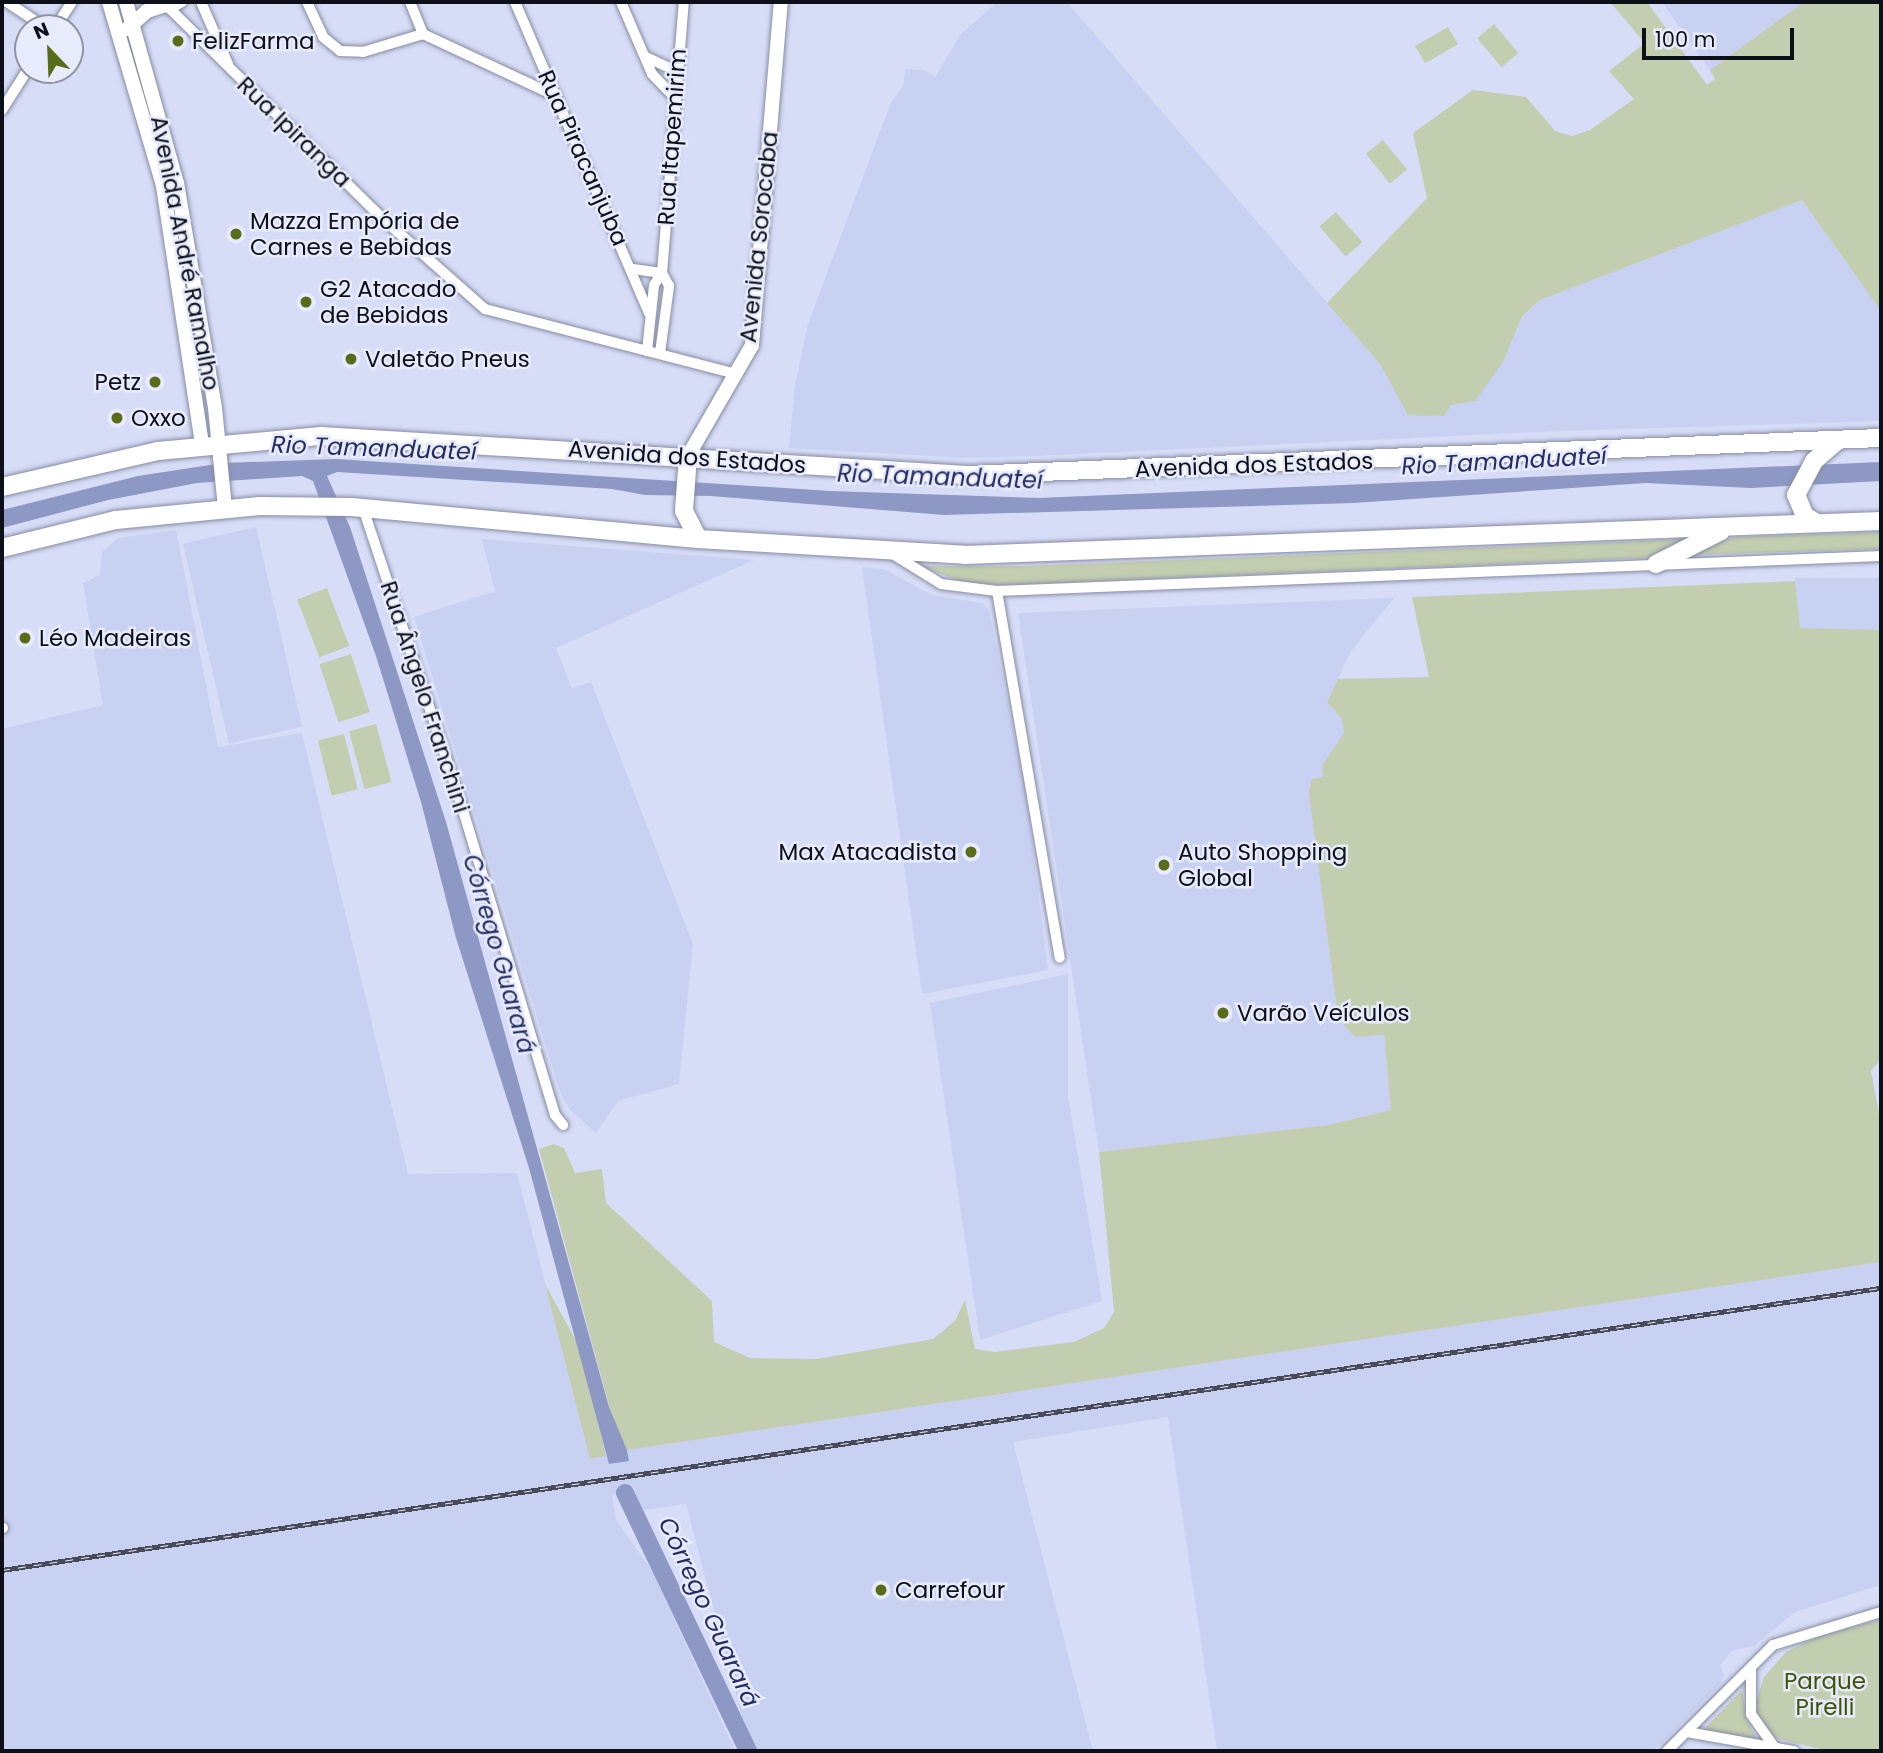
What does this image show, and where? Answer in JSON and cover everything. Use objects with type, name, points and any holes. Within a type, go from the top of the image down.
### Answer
[{"type":"highway","name":"Avenida dos Estados","points":[[2,486],[125,456],[375,436],[687,464],[967,475],[1881,439]]},
{"type":"highway","points":[[1817,523],[1799,509],[1796,495],[1819,456],[1837,441]]},
{"type":"highway","points":[[687,464],[684,511],[698,539]]},
{"type":"highway","points":[[2,548],[116,520],[224,500],[357,508],[698,539],[889,551],[1010,555],[1881,521]]},
{"type":"highway","points":[[1656,564],[1726,528]]},
{"type":"main road","name":"Avenida André Ramalho","points":[[109,2],[163,186],[224,500]]},
{"type":"main road","name":"Avenida André Ramalho","points":[[125,2],[175,172],[213,448]]},
{"type":"main road","name":"Avenida Sorocaba","points":[[687,464],[752,345],[756,324],[781,2]]},
{"type":"main road","points":[[118,29],[134,27],[147,11],[166,5]]},
{"type":"street","points":[[7,2],[25,14]]},
{"type":"street","points":[[166,5],[182,2]]},
{"type":"street","points":[[201,2],[231,70]]},
{"type":"street","points":[[307,2],[323,37],[340,51],[362,52],[423,34],[556,96]]},
{"type":"street","points":[[410,2],[423,34]]},
{"type":"street","name":"Rua Piracanjuba","points":[[515,2],[633,269],[650,315]]},
{"type":"street","points":[[621,2],[652,74],[674,97]]},
{"type":"street","name":"Rua Itapemirim","points":[[647,351],[654,285],[662,273],[676,71],[684,2]]},
{"type":"street","name":"Rua Ipiranga","points":[[166,5],[474,302],[518,321],[660,353],[736,374]]},
{"type":"street","points":[[646,57],[676,71]]},
{"type":"street","points":[[2,110],[18,84]]},
{"type":"street","points":[[633,269],[662,273]]},
{"type":"street","name":"Rua Itapemirim","points":[[660,353],[669,286],[662,273]]},
{"type":"street","name":"Rua Ângelo Franchini","points":[[357,508],[456,787],[552,1105],[563,1125]]},
{"type":"street","points":[[889,551],[941,583],[997,591],[1881,556]]},
{"type":"street","points":[[997,591],[1060,958]]},
{"type":"street","points":[[1667,1751],[1773,1646],[1791,1637],[1881,1612]]},
{"type":"street","points":[[1751,1668],[1751,1714],[1775,1748]]},
{"type":"street","points":[[1687,1732],[1794,1751]]},
{"type":"shaded area","points":[[997,2],[1067,2],[1380,364],[1409,415],[1450,405],[1503,362],[1522,318],[1540,300],[1802,200],[1881,311],[1881,421],[1558,431],[964,458],[789,448],[795,385],[808,324],[891,102],[903,86],[905,69],[924,70],[935,77],[961,34]]},
{"type":"shaded area","points":[[1662,2],[1804,2],[1710,70]]},
{"type":"shaded area","points":[[336,459],[830,491],[1038,498],[1881,462],[1881,481],[1751,488],[1646,483],[1354,503],[944,515],[711,496],[645,495],[612,489],[337,472],[327,476],[350,527],[446,822],[609,1407],[627,1450],[629,1461],[609,1464],[529,1168],[456,938],[421,802],[376,656],[313,481],[302,476],[197,483],[108,500],[2,528],[2,510],[138,476],[223,463]]},
{"type":"shaded area","points":[[256,527],[302,727],[229,744],[183,544]]},
{"type":"shaded area","points":[[176,530],[218,747],[302,733],[408,1174],[517,1173],[590,1459],[606,1456],[610,1464],[629,1461],[627,1450],[1881,1262],[1881,1585],[1795,1612],[1754,1646],[1733,1650],[1720,1665],[1724,1675],[1720,1684],[1653,1751],[1217,1751],[1168,1417],[1013,1442],[1093,1751],[756,1751],[741,1714],[686,1504],[643,1510],[634,1491],[612,1495],[616,1520],[652,1571],[735,1751],[2,1751],[2,729],[103,705],[83,583],[100,575],[102,552],[118,538]]},
{"type":"shaded area","points":[[482,539],[754,560],[556,648],[572,688],[591,682],[693,944],[679,1084],[618,1101],[596,1133],[570,1110],[561,1095],[414,617],[495,591]]},
{"type":"shaded area","points":[[862,567],[884,569],[932,595],[983,603],[989,610],[1026,794],[1048,970],[922,994]]},
{"type":"shaded area","points":[[1795,578],[1881,578],[1881,630],[1795,630]]},
{"type":"shaded area","points":[[1394,598],[1351,651],[1327,702],[1342,719],[1344,733],[1323,766],[1355,1037],[1384,1035],[1391,1110],[1328,1125],[1099,1152],[1018,613]]},
{"type":"shaded area","points":[[1068,974],[1068,1097],[1102,1301],[980,1340],[930,1003]]},
{"type":"green space","points":[[1610,2],[1647,2],[1707,85],[1715,79],[1710,70],[1804,2],[1881,2],[1881,311],[1802,200],[1540,300],[1522,317],[1503,362],[1475,401],[1451,405],[1444,416],[1408,415],[1380,364],[1327,303],[1427,198],[1413,133],[1473,90],[1526,97],[1555,131],[1572,136],[1590,130],[1634,99],[1609,71],[1645,43]]},
{"type":"green space","points":[[1494,24],[1518,53],[1502,67],[1477,38]]},
{"type":"green space","points":[[1448,27],[1458,44],[1425,63],[1415,46]]},
{"type":"green space","points":[[1383,140],[1407,170],[1390,183],[1366,154]]},
{"type":"green space","points":[[1336,212],[1362,242],[1346,257],[1319,226]]},
{"type":"green space","points":[[1879,532],[1880,549],[1691,555],[1734,537]]},
{"type":"green space","points":[[1690,539],[1646,558],[1003,585],[966,583],[919,566],[1025,566]]},
{"type":"green space","points":[[1795,581],[1800,628],[1881,630],[1881,1059],[1871,1071],[1881,1125],[1881,1262],[627,1450],[613,1420],[539,1149],[554,1144],[564,1148],[575,1173],[602,1169],[606,1203],[712,1301],[714,1342],[750,1358],[817,1359],[933,1339],[955,1321],[965,1300],[975,1349],[995,1352],[1074,1342],[1104,1328],[1114,1312],[1099,1152],[1328,1125],[1391,1110],[1384,1035],[1355,1037],[1338,1018],[1309,792],[1312,779],[1323,777],[1322,766],[1344,733],[1342,719],[1327,702],[1338,679],[1429,677],[1412,597]]},
{"type":"green space","points":[[327,588],[349,646],[319,657],[297,599]]},
{"type":"green space","points":[[351,654],[370,712],[338,722],[320,664]]},
{"type":"green space","points":[[376,724],[392,782],[364,789],[349,731]]},
{"type":"green space","points":[[344,734],[358,789],[332,796],[318,741]]},
{"type":"green space","points":[[545,1284],[580,1348],[606,1456],[590,1459]]},
{"type":"green space","name":"Parque Pirelli","points":[[1881,1619],[1881,1751],[1829,1751],[1775,1738],[1759,1719],[1755,1704],[1764,1677],[1786,1652],[1815,1638]]},
{"type":"green space","points":[[1742,1690],[1746,1717],[1757,1740],[1703,1730]]},
{"type":"waterway","name":"Córrego Guarará","points":[[625,1493],[748,1751]]},
{"type":"railway","points":[[2,1570],[1881,1288]]},
{"type":"place","name":"FelizFarma","points":[[178,41]]},
{"type":"place","name":"Mazza Empória de Carnes e Bebidas","points":[[236,234]]},
{"type":"place","name":"G2 Atacado de Bebidas","points":[[306,302]]},
{"type":"place","name":"Valetão Pneus","points":[[351,359]]},
{"type":"place","name":"Petz","points":[[155,382]]},
{"type":"place","name":"Oxxo","points":[[117,418]]},
{"type":"place","name":"Léo Madeiras","points":[[25,638]]},
{"type":"place","name":"Max Atacadista","points":[[971,852]]},
{"type":"place","name":"Auto Shopping Global","points":[[1164,865]]},
{"type":"place","name":"Varão Veículos","points":[[1223,1013]]},
{"type":"place","name":"Carrefour","points":[[881,1590]]},
{"type":"water label","name":"Rio Tamanduateí","points":[[374,448]]},
{"type":"water label","name":"Rio Tamanduateí","points":[[1504,461]]},
{"type":"water label","name":"Rio Tamanduateí","points":[[940,477]]}]
